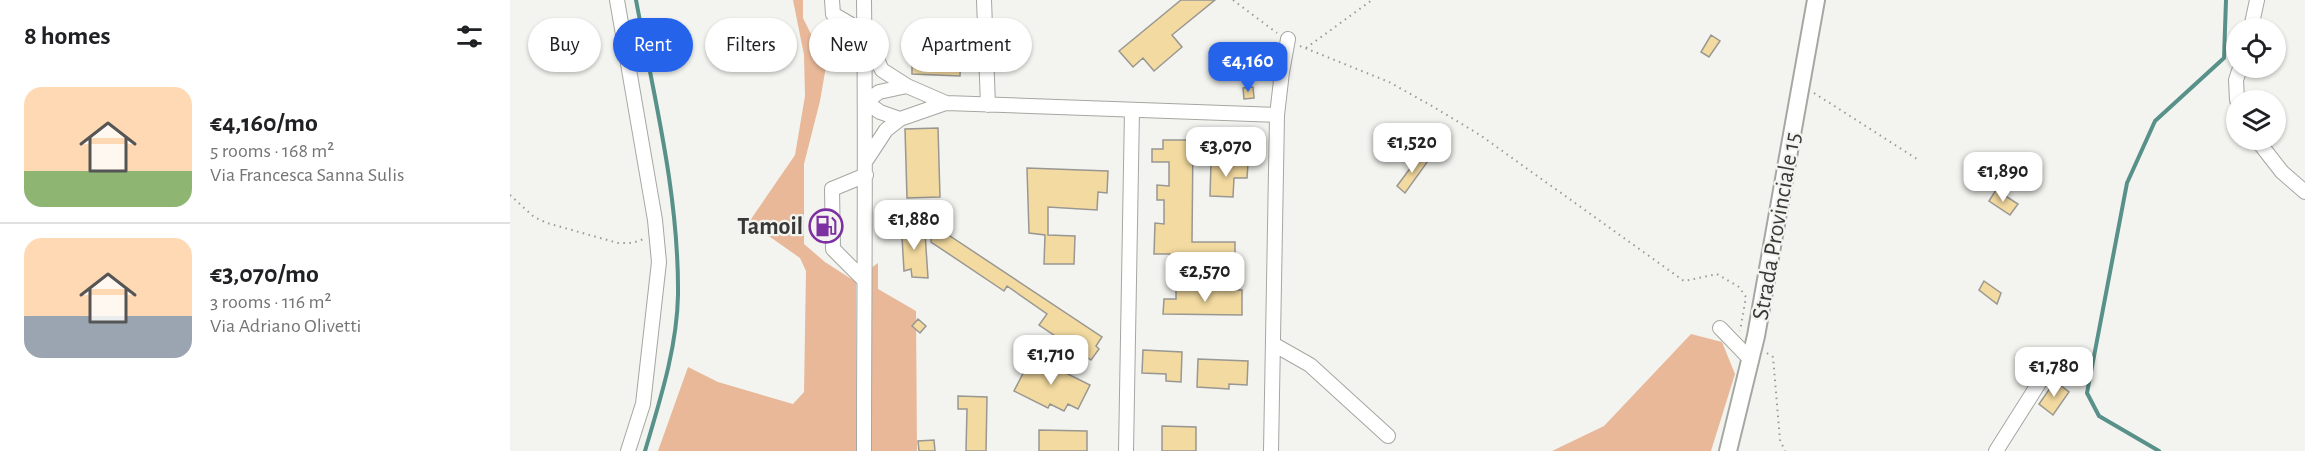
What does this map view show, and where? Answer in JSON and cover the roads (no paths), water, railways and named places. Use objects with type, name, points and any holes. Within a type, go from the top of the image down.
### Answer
[{"type":"main road","name":"Strada Provinciale 15","points":[[1728,451],[1753,353],[1816,0]]},
{"type":"street","points":[[617,0],[656,229],[659,262],[643,404],[628,451]]},
{"type":"street","points":[[832,0],[833,14],[840,18]]},
{"type":"street","points":[[864,0],[865,18]]},
{"type":"street","points":[[984,0],[988,105]]},
{"type":"street","points":[[2253,18],[2257,0]]},
{"type":"street","points":[[1272,451],[1277,116],[1288,39]]},
{"type":"street","points":[[864,451],[866,72]]},
{"type":"street","points":[[885,72],[907,86],[946,104]]},
{"type":"street","points":[[866,102],[879,92],[907,86]]},
{"type":"street","points":[[866,102],[880,112],[900,119]]},
{"type":"street","points":[[866,160],[886,130],[900,119],[946,104],[1277,116]]},
{"type":"street","points":[[1126,451],[1132,110]]},
{"type":"street","points":[[2265,150],[2282,172],[2305,192]]},
{"type":"street","points":[[863,279],[833,249],[832,189],[866,175]]},
{"type":"street","points":[[1720,327],[1737,346],[1753,353]]},
{"type":"street","points":[[1273,344],[1310,364],[1388,436]]},
{"type":"street","points":[[1996,451],[2046,372]]},
{"type":"waterway","points":[[636,0],[670,183],[678,295],[671,354],[645,451]]},
{"type":"waterway","points":[[2159,451],[2099,416],[2087,393],[2127,183],[2155,121],[2224,58],[2226,0]]},
{"type":"place","name":"Tamoil","points":[[826,226]]}]
